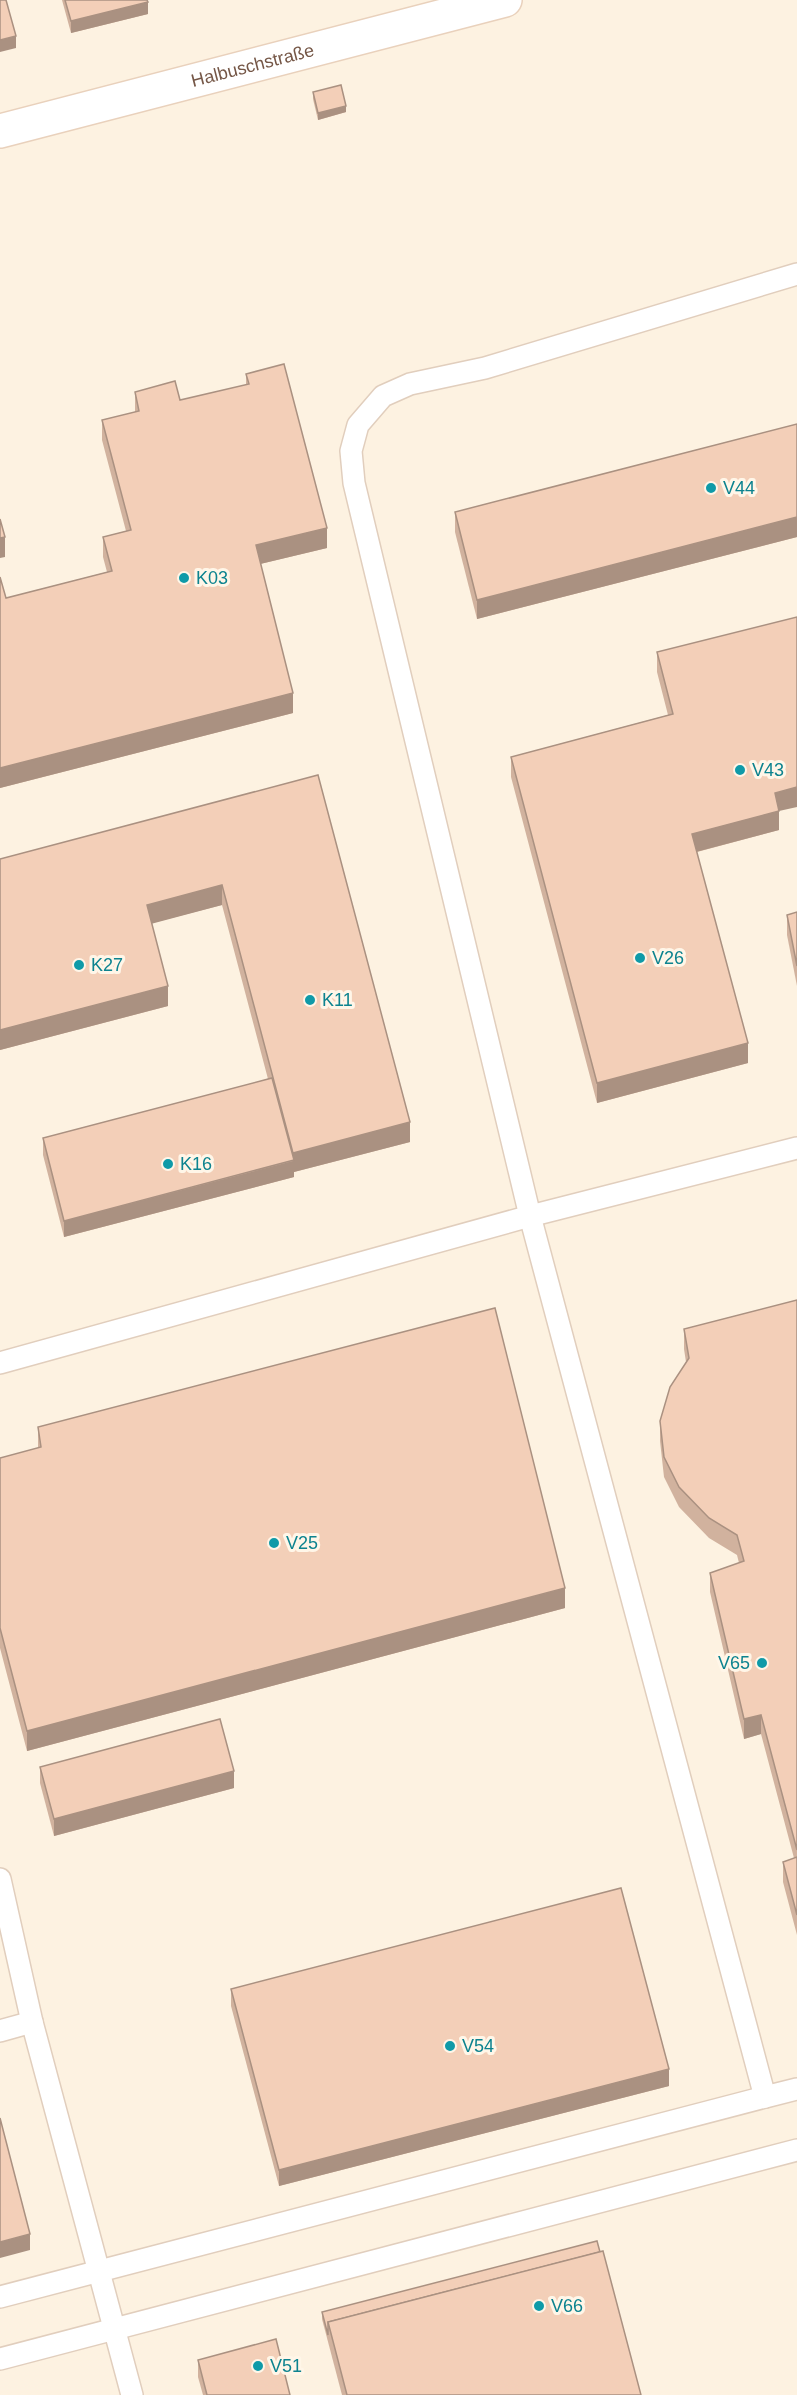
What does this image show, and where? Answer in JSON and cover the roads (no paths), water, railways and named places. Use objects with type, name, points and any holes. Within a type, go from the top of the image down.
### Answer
[{"type":"street","name":"Halbuschstraße","points":[[0,131],[505,0]]},
{"type":"lane","points":[[765,2097],[530,1216],[354,483],[351,451],[358,425],[383,396],[410,384],[485,368],[797,274]]},
{"type":"lane","points":[[0,1363],[530,1216],[797,1148]]},
{"type":"lane","points":[[0,1879],[32,2022],[132,2395]]},
{"type":"lane","points":[[0,2031],[32,2022]]},
{"type":"lane","points":[[0,2297],[797,2089]]},
{"type":"lane","points":[[0,2359],[797,2150]]},
{"type":"place","name":"V44","points":[[711,488]]},
{"type":"place","name":"K03","points":[[184,578]]},
{"type":"place","name":"V43","points":[[740,770]]},
{"type":"place","name":"V26","points":[[640,958]]},
{"type":"place","name":"K27","points":[[79,965]]},
{"type":"place","name":"K11","points":[[310,1000]]},
{"type":"place","name":"K16","points":[[168,1164]]},
{"type":"place","name":"V25","points":[[274,1543]]},
{"type":"place","name":"V65","points":[[762,1663]]},
{"type":"place","name":"V54","points":[[450,2046]]},
{"type":"place","name":"V66","points":[[539,2306]]},
{"type":"place","name":"V51","points":[[258,2366]]}]
